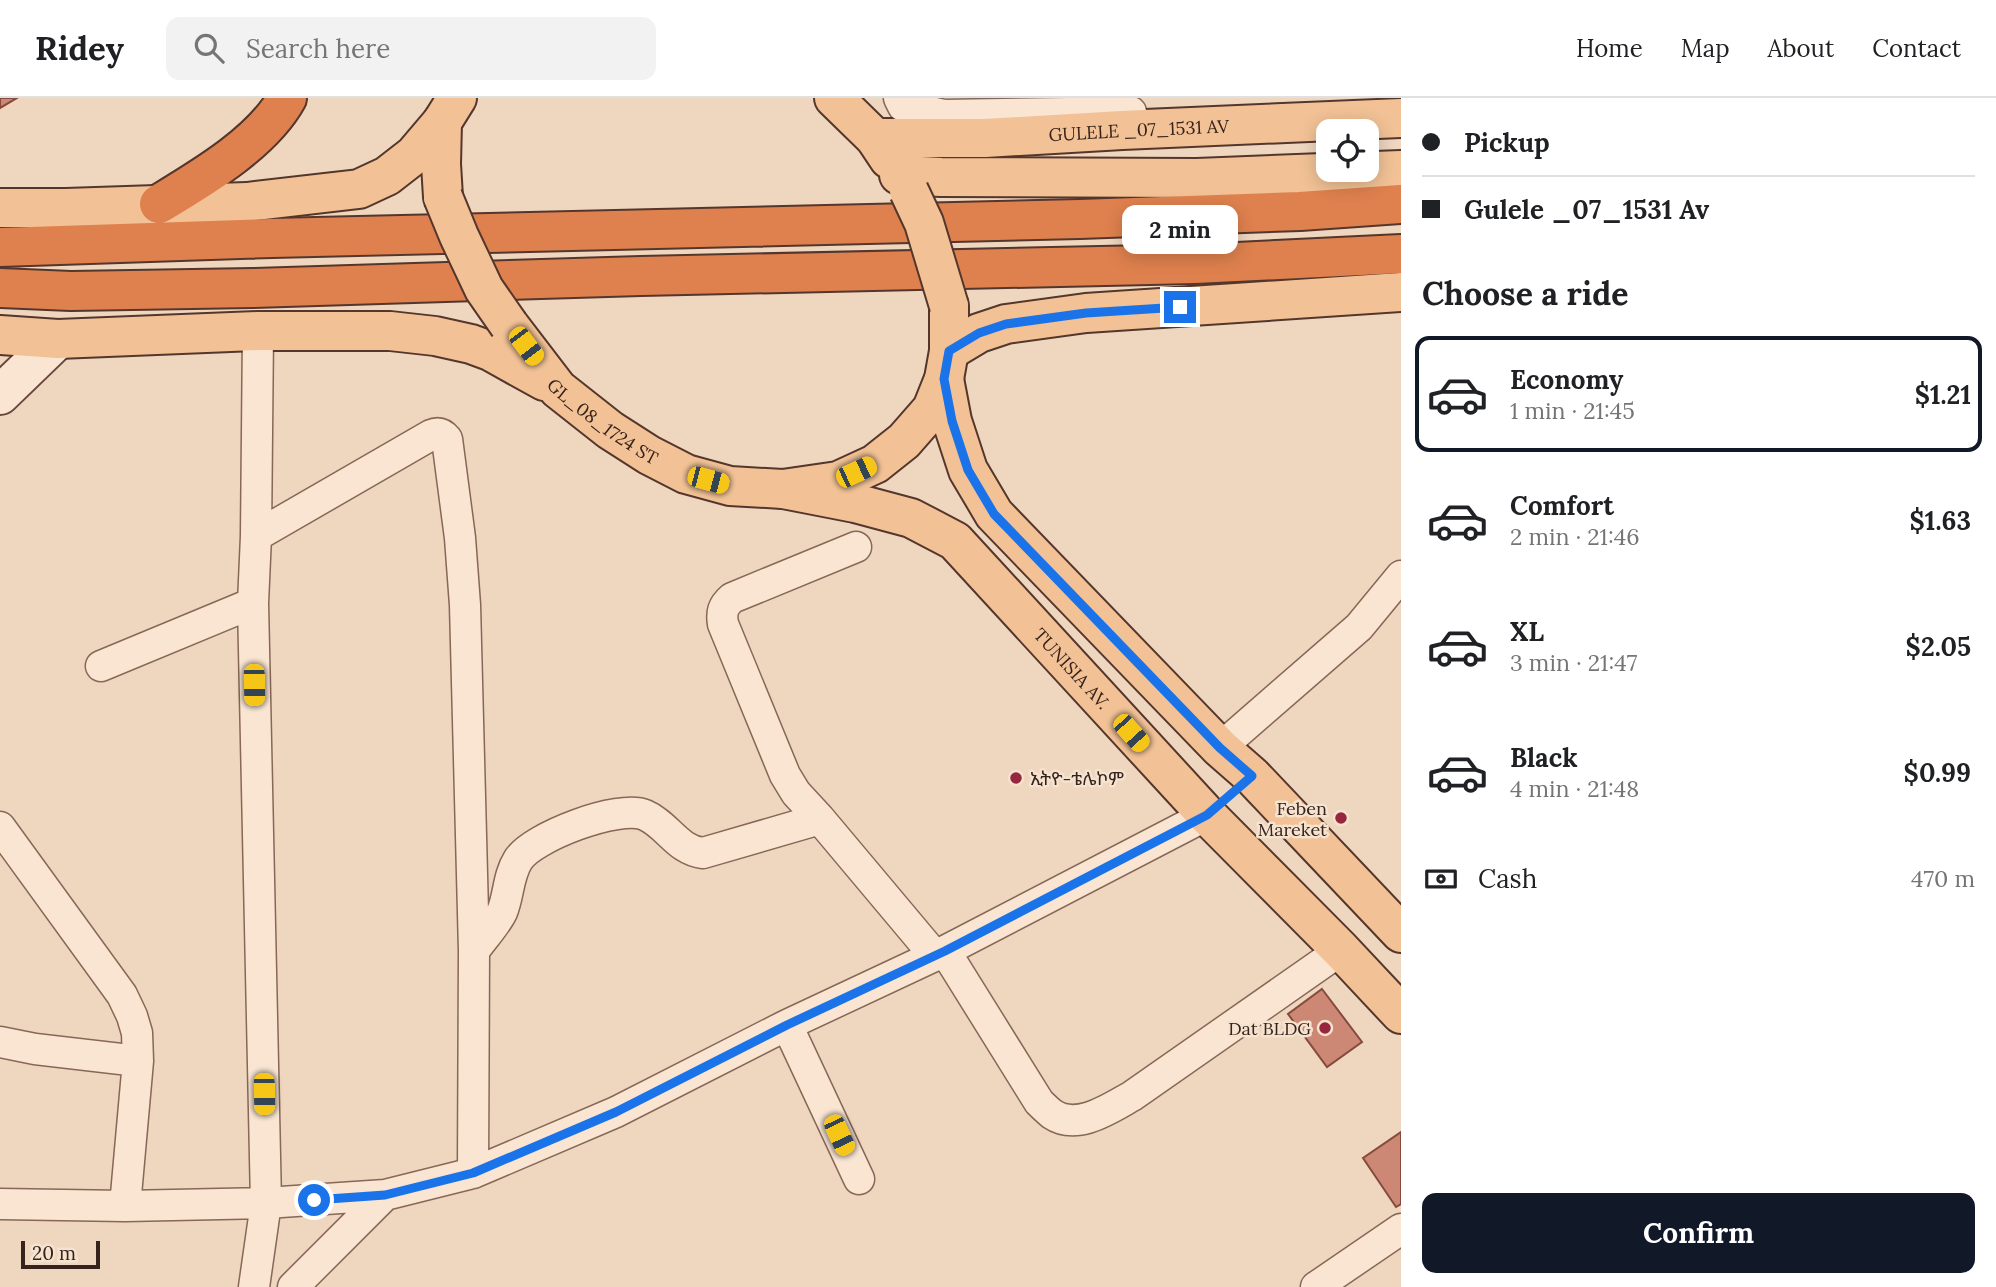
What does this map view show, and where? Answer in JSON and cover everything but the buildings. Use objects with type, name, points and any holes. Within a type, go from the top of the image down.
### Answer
[{"type":"highway","points":[[159,204],[236,153],[279,113],[287,98]]},
{"type":"highway","points":[[0,247],[1080,219],[1300,211],[1401,204]]},
{"type":"highway","points":[[0,288],[71,291],[253,288],[1195,264],[1401,254]]},
{"type":"main road","name":"GL_08_1724 ST","points":[[450,110],[441,164],[443,197],[484,289],[558,389],[610,430],[686,474],[730,486],[783,489],[838,481],[875,464],[904,441],[932,409],[946,365],[949,306],[924,223],[904,183],[875,138],[834,98]]},
{"type":"main road","points":[[0,208],[247,202],[359,189],[387,176],[407,161],[450,110]]},
{"type":"main road","name":"GULELE _07_1531 AV","points":[[875,138],[985,138],[1401,118]]},
{"type":"main road","points":[[904,183],[942,177],[1197,178],[1401,170]]},
{"type":"main road","points":[[0,195],[66,208]]},
{"type":"main road","points":[[1401,292],[1086,313],[1006,324],[979,333],[946,365],[952,421],[968,470],[994,514],[1220,748],[1252,776],[1401,933]]},
{"type":"main road","points":[[0,335],[58,339],[258,331],[390,331],[435,336],[471,344],[490,351],[558,389]]},
{"type":"main road","points":[[0,395],[58,339]]},
{"type":"main road","name":"TUNISIA AV.","points":[[783,489],[855,503],[911,518],[955,541],[1207,815],[1401,1014]]},
{"type":"main road","points":[[1207,815],[1252,776]]},
{"type":"street","name":"GULELE _07_1531 AV","points":[[899,98],[903,106],[944,115],[1135,112],[1401,100]]},
{"type":"street","points":[[254,1287],[266,1203],[253,603],[258,331]]},
{"type":"street","points":[[256,537],[431,435],[437,432],[447,439],[460,538],[465,605],[474,951],[473,1173]]},
{"type":"street","points":[[856,547],[732,598],[725,604],[723,624],[785,775],[796,793],[940,954],[1039,1102],[1054,1115],[1072,1121],[1098,1115],[1132,1096],[1340,950]]},
{"type":"street","points":[[1220,748],[1359,627],[1401,576]]},
{"type":"street","points":[[101,666],[253,603]]},
{"type":"street","points":[[474,951],[502,912],[518,859],[528,849],[569,827],[605,817],[644,814],[683,847],[703,853],[820,819]]},
{"type":"street","points":[[0,1204],[125,1206],[266,1203],[385,1195],[473,1173],[616,1112],[787,1025],[940,954],[1207,815]]},
{"type":"street","points":[[0,827],[122,995],[132,1016],[137,1032],[138,1061],[125,1206]]},
{"type":"street","points":[[787,1025],[859,1179]]},
{"type":"street","points":[[0,1042],[35,1049],[138,1061]]},
{"type":"street","points":[[293,1287],[385,1195]]},
{"type":"street","points":[[1317,1287],[1401,1229]]},
{"type":"place","name":"ኢትዮ-ቴሌኮም","points":[[1016,778]]},
{"type":"place","name":"Feben Mareket","points":[[1341,818]]},
{"type":"place","name":"Dat BLDG","points":[[1325,1028]]},
{"type":"route","points":[[314,1200],[385,1195],[473,1173],[616,1112],[787,1025],[945,951],[1207,815],[1252,776],[1220,748],[994,514],[968,470],[952,421],[944,379],[949,351],[979,333],[1006,324],[1086,313],[1180,307]]}]
